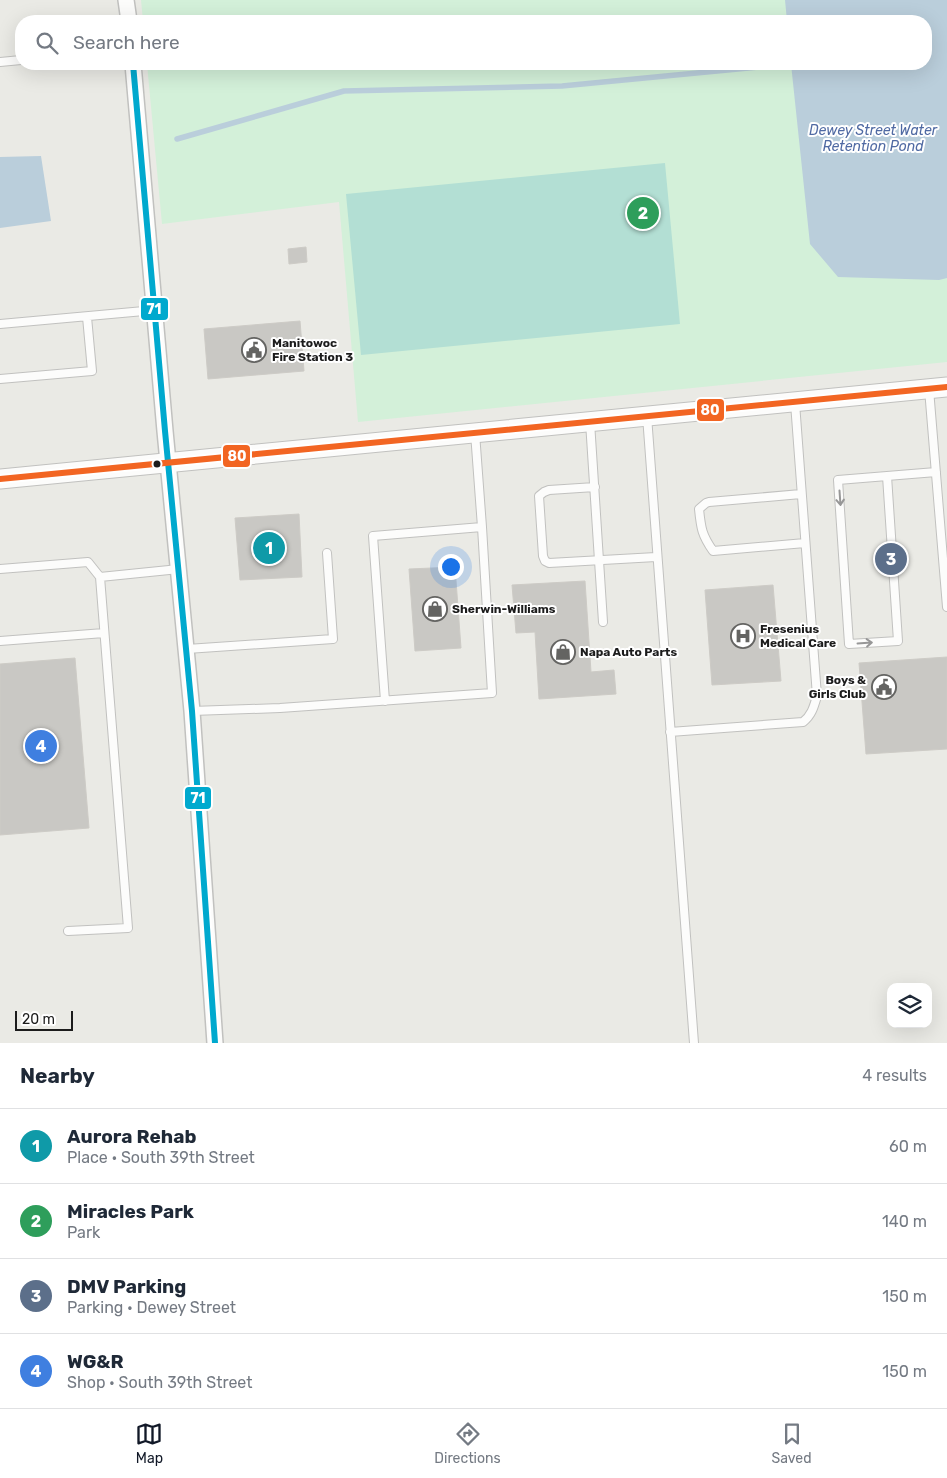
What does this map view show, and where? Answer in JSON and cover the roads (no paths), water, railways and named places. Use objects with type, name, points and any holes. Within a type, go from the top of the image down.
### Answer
[{"type":"street","points":[[126,0],[128,15]]},
{"type":"street","points":[[134,70],[168,463],[187,650],[215,1043]]},
{"type":"street","points":[[0,480],[938,388]]},
{"type":"lane","points":[[0,62],[15,61]]},
{"type":"lane","points":[[0,324],[155,310]]},
{"type":"lane","points":[[0,379],[92,371],[86,317]]},
{"type":"lane","points":[[938,388],[936,472],[947,607]]},
{"type":"lane","points":[[670,732],[803,722],[812,711],[817,696],[795,402]]},
{"type":"lane","points":[[647,416],[656,557],[694,1043]]},
{"type":"lane","points":[[590,422],[603,622]]},
{"type":"lane","points":[[192,711],[280,708],[492,693],[475,433]]},
{"type":"lane","points":[[887,476],[898,641],[849,644],[838,480],[887,476],[936,472]]},
{"type":"lane","points":[[595,487],[549,490],[539,496],[543,556],[545,561],[549,563],[656,557]]},
{"type":"lane","points":[[802,494],[709,502],[699,509],[704,538],[713,551],[805,543]]},
{"type":"lane","points":[[385,700],[374,536],[482,527]]},
{"type":"lane","points":[[187,650],[333,639],[326,553]]},
{"type":"lane","points":[[0,569],[88,562],[100,577],[128,928],[68,931]]},
{"type":"lane","points":[[100,577],[179,568]]},
{"type":"lane","points":[[0,641],[104,633]]},
{"type":"water","name":"Dewey Street Water Retention Pond","points":[[785,0],[947,0],[947,278],[939,280],[838,277],[810,244],[792,70],[932,70],[932,15],[786,15]]},
{"type":"water","points":[[41,156],[51,221],[0,228],[0,157]]},
{"type":"waterway","points":[[177,139],[344,91],[562,86],[729,70]]},
{"type":"place","name":"Miracles Park","points":[[643,213]]},
{"type":"place","name":"Manitowoc Fire Station 3","points":[[254,350]]},
{"type":"place","name":"Aurora Rehab","points":[[269,548]]},
{"type":"place","name":"DMV Parking","points":[[891,559]]},
{"type":"place","name":"Sherwin-Williams","points":[[435,609]]},
{"type":"place","name":"Fresenius Medical Care","points":[[743,636]]},
{"type":"place","name":"Napa Auto Parts","points":[[563,652]]},
{"type":"place","name":"Boys & Girls Club","points":[[884,687]]},
{"type":"place","name":"WG&R","points":[[41,746]]}]
